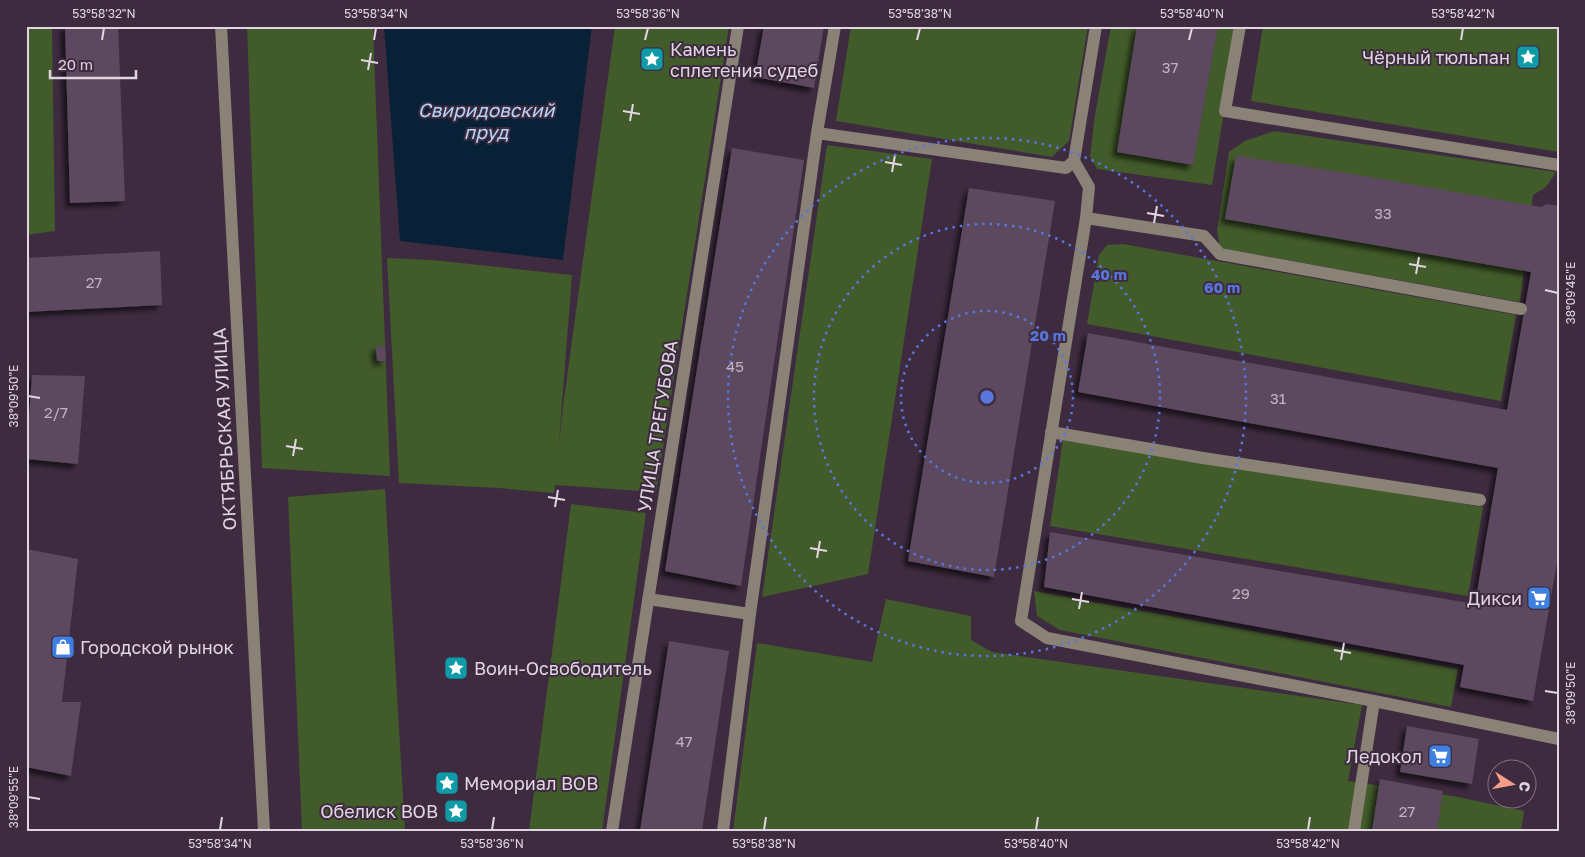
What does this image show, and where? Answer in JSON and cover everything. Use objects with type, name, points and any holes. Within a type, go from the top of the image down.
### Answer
[{"type":"street","name":"ОКТЯБРЬСКАЯ УЛИЦА","points":[[221,26],[264,831]]},
{"type":"street","name":"УЛИЦА ТРЕГУБОВА","points":[[612,831],[738,26]]},
{"type":"street","points":[[723,831],[750,614],[817,133],[835,26]]},
{"type":"street","points":[[1096,26],[1074,161],[1089,187],[1086,218],[1021,621],[1047,638],[1559,739]]},
{"type":"street","points":[[1240,26],[1225,111],[1559,165]]},
{"type":"street","points":[[817,133],[1066,168],[1074,161]]},
{"type":"street","points":[[1086,218],[1204,236],[1220,254],[1521,308]]},
{"type":"street","points":[[1051,432],[1203,458],[1480,500]]},
{"type":"street","points":[[648,599],[750,614]]},
{"type":"street","points":[[1354,831],[1374,701]]},
{"type":"green space","points":[[26,26],[52,26],[55,231],[26,235]]},
{"type":"green space","points":[[247,26],[373,26],[390,476],[262,468]]},
{"type":"green space","points":[[615,26],[729,26],[656,492],[555,485],[554,493],[399,483],[387,258],[432,260],[572,275],[559,443]]},
{"type":"green space","points":[[851,26],[1088,26],[1069,141],[1052,157],[836,121]]},
{"type":"green space","points":[[1111,26],[1238,26],[1212,185],[1097,169],[1090,157],[1095,115]]},
{"type":"green space","points":[[1263,26],[1559,26],[1559,152],[1251,101]]},
{"type":"green space","points":[[1274,131],[1556,172],[1546,187],[1533,195],[1520,302],[1220,248],[1217,231],[1229,152],[1245,141]]},
{"type":"green space","points":[[827,145],[932,159],[868,574],[762,597]]},
{"type":"green space","points":[[1123,244],[1516,315],[1501,401],[1087,324],[1099,255],[1107,245]]},
{"type":"green space","points":[[1063,440],[1483,507],[1468,596],[1050,526]]},
{"type":"green space","points":[[385,489],[405,831],[302,831],[288,497]]},
{"type":"green space","points":[[571,504],[646,513],[602,831],[529,831]]},
{"type":"green space","points":[[1034,591],[1458,669],[1451,707],[1060,630],[1037,616]]},
{"type":"green space","points":[[886,599],[971,616],[971,640],[992,652],[1362,705],[1348,781],[1453,796],[1488,803],[1488,810],[1524,811],[1521,831],[733,831],[757,643],[872,662]]},
{"type":"water","name":"Свиридовский пруд","points":[[384,26],[592,26],[563,260],[400,241]]},
{"type":"building","points":[[65,26],[118,26],[125,201],[70,203]]},
{"type":"building","points":[[764,26],[824,26],[814,88],[755,77]]},
{"type":"building","points":[[1137,26],[1218,26],[1193,165],[1117,152]]},
{"type":"building","points":[[732,148],[804,160],[741,586],[665,571]]},
{"type":"building","points":[[1236,156],[1341,172],[1541,207],[1546,204],[1559,206],[1559,551],[1533,701],[1460,687],[1464,665],[1044,587],[1050,532],[1475,604],[1498,468],[1078,392],[1088,333],[1507,410],[1531,272],[1225,219]]},
{"type":"building","points":[[969,188],[1055,201],[994,577],[908,561]]},
{"type":"building","points":[[160,251],[162,305],[26,312],[26,258]]},
{"type":"building","points":[[376,346],[385,346],[386,361],[377,361]]},
{"type":"building","points":[[32,375],[85,376],[78,464],[26,459]]},
{"type":"building","points":[[26,549],[78,559],[62,702],[81,702],[71,776],[26,767]]},
{"type":"building","points":[[669,641],[729,651],[702,831],[640,831]]},
{"type":"building","name":"Ледокол","points":[[1407,726],[1479,739],[1472,784],[1400,772]]},
{"type":"building","points":[[1380,779],[1443,791],[1437,831],[1372,831]]},
{"type":"place","name":"Чёрный тюльпан","points":[[1528,57]]},
{"type":"place","name":"Камень сплетения судеб","points":[[652,59]]},
{"type":"place","name":"Дикси","points":[[1539,598]]},
{"type":"place","name":"Городской рынок","points":[[63,647]]},
{"type":"place","name":"Воин-Освободитель","points":[[456,668]]},
{"type":"place","name":"Ледокол","points":[[1440,756]]},
{"type":"place","name":"Мемориал ВОВ","points":[[447,783]]},
{"type":"place","name":"Обелиск ВОВ","points":[[456,811]]}]
